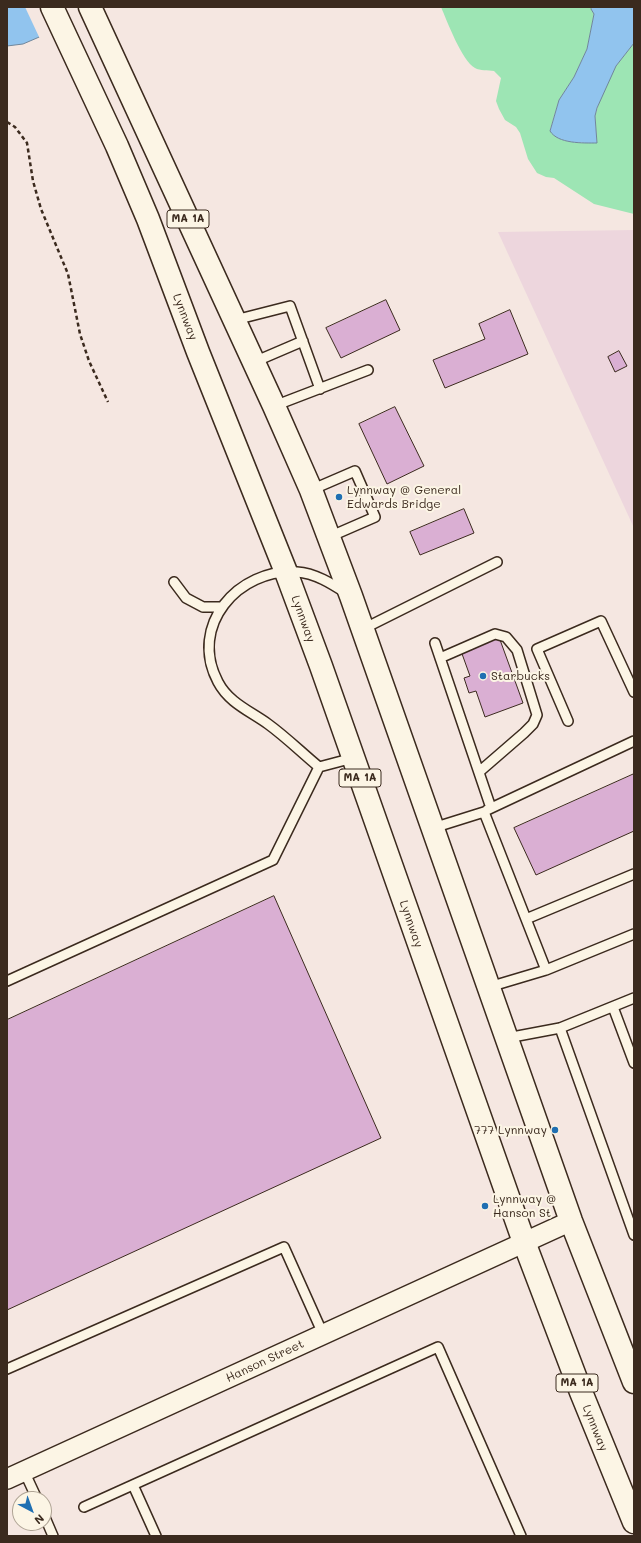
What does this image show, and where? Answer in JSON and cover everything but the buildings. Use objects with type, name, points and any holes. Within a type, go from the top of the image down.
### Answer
[{"type":"highway","name":"Lynnway","points":[[52,7],[117,146],[148,219],[198,352],[286,572],[321,666],[524,1242],[580,1392],[634,1522]]},
{"type":"highway","name":"MA 1A","points":[[90,7],[235,320],[311,490],[363,629],[571,1221],[628,1352],[634,1382]]},
{"type":"street","points":[[524,1242],[571,1221]]},
{"type":"street","name":"Hanson Street","points":[[7,1479],[524,1242]]},
{"type":"lane","points":[[235,320],[290,306],[320,388]]},
{"type":"lane","points":[[254,362],[303,341]]},
{"type":"lane","points":[[274,406],[368,370]]},
{"type":"lane","points":[[311,490],[355,471],[376,517],[329,537]]},
{"type":"lane","points":[[363,629],[497,562]]},
{"type":"lane","points":[[319,767],[268,724],[232,700],[224,692],[218,684],[213,672],[209,659],[209,647],[215,620],[228,599],[248,582],[272,572],[298,572],[312,575],[324,580],[351,596]]},
{"type":"lane","points":[[174,582],[186,598],[203,607],[222,607]]},
{"type":"lane","points":[[568,721],[537,650],[601,621],[634,692]]},
{"type":"lane","points":[[440,658],[495,634],[506,637],[517,650],[538,715],[529,729],[479,772]]},
{"type":"lane","points":[[435,643],[479,772],[488,810],[526,920],[546,970]]},
{"type":"lane","points":[[433,828],[488,810],[634,741]]},
{"type":"lane","points":[[7,981],[273,860],[319,767],[353,758]]},
{"type":"lane","points":[[526,920],[634,874]]},
{"type":"lane","points":[[489,987],[546,970],[634,934]]},
{"type":"lane","points":[[507,1038],[560,1028],[634,998]]},
{"type":"lane","points":[[613,1007],[634,1063]]},
{"type":"lane","points":[[560,1028],[633,1229]]},
{"type":"lane","points":[[7,1369],[284,1247],[323,1334]]},
{"type":"lane","points":[[84,1507],[438,1347],[521,1536]]},
{"type":"lane","points":[[24,1471],[33,1491]]},
{"type":"lane","points":[[134,1485],[156,1536]]},
{"type":"path","points":[[7,122],[15,127],[27,143],[33,181],[41,209],[68,274],[80,334],[89,361],[108,402]]},
{"type":"shaded area","points":[[634,230],[634,528],[498,232]]},
{"type":"green space","points":[[441,7],[593,7],[591,9],[594,14],[587,49],[574,77],[559,100],[550,130],[559,138],[571,142],[597,143],[595,116],[601,96],[616,66],[634,43],[634,214],[594,204],[554,178],[546,177],[537,173],[528,159],[520,133],[516,127],[505,120],[499,109],[496,101],[501,78],[494,71],[477,69],[470,64],[455,40]]},
{"type":"water","points":[[7,7],[109,7],[23,44],[7,46]]},
{"type":"water","points":[[593,7],[634,7],[634,43],[616,66],[597,108],[595,116],[597,143],[565,141],[550,131],[559,100],[574,77],[587,49],[594,14],[591,9]]},
{"type":"pier","points":[[25,7],[111,7],[110,9],[40,39]]},
{"type":"place","name":"Lynnway @ General Edwards Bridge","points":[[339,497]]},
{"type":"place","name":"Starbucks","points":[[483,676]]},
{"type":"place","name":"777 Lynnway","points":[[555,1130]]},
{"type":"place","name":"Lynnway @ Hanson St","points":[[485,1206]]}]
